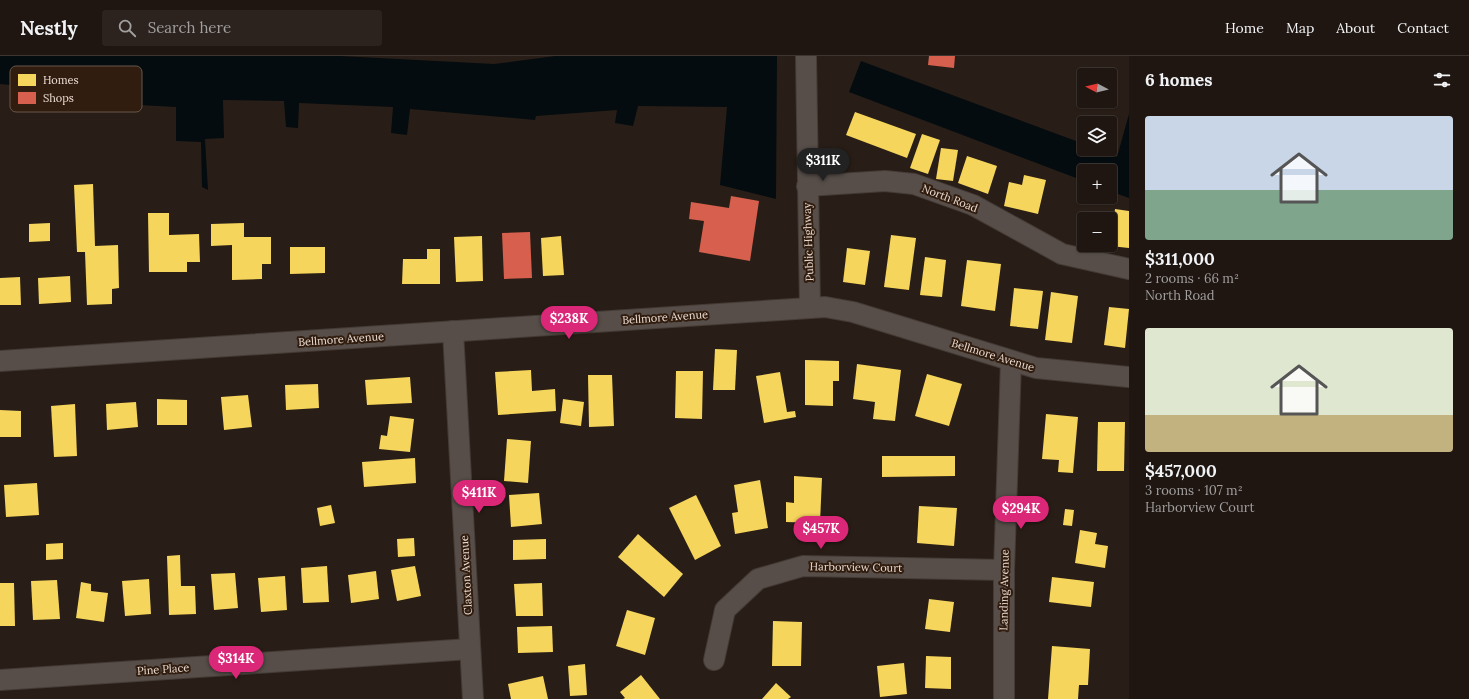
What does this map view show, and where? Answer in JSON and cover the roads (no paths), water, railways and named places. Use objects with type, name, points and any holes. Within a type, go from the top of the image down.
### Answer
[{"type":"street","name":"Public Highway","points":[[806,56],[810,308]]},
{"type":"street","name":"North Road","points":[[807,186],[885,181],[914,184],[973,205],[1062,254],[1129,269]]},
{"type":"street","name":"Bellmore Avenue","points":[[0,361],[825,307],[853,312],[1036,368],[1129,377]]},
{"type":"street","name":"Claxton Avenue","points":[[453,331],[473,699]]},
{"type":"street","name":"Landing Avenue","points":[[1004,699],[1004,570],[1011,361]]},
{"type":"street","name":"Harborview Court","points":[[714,660],[725,610],[758,579],[803,566],[1004,570]]},
{"type":"street","name":"Pine Place","points":[[0,680],[470,649]]}]
